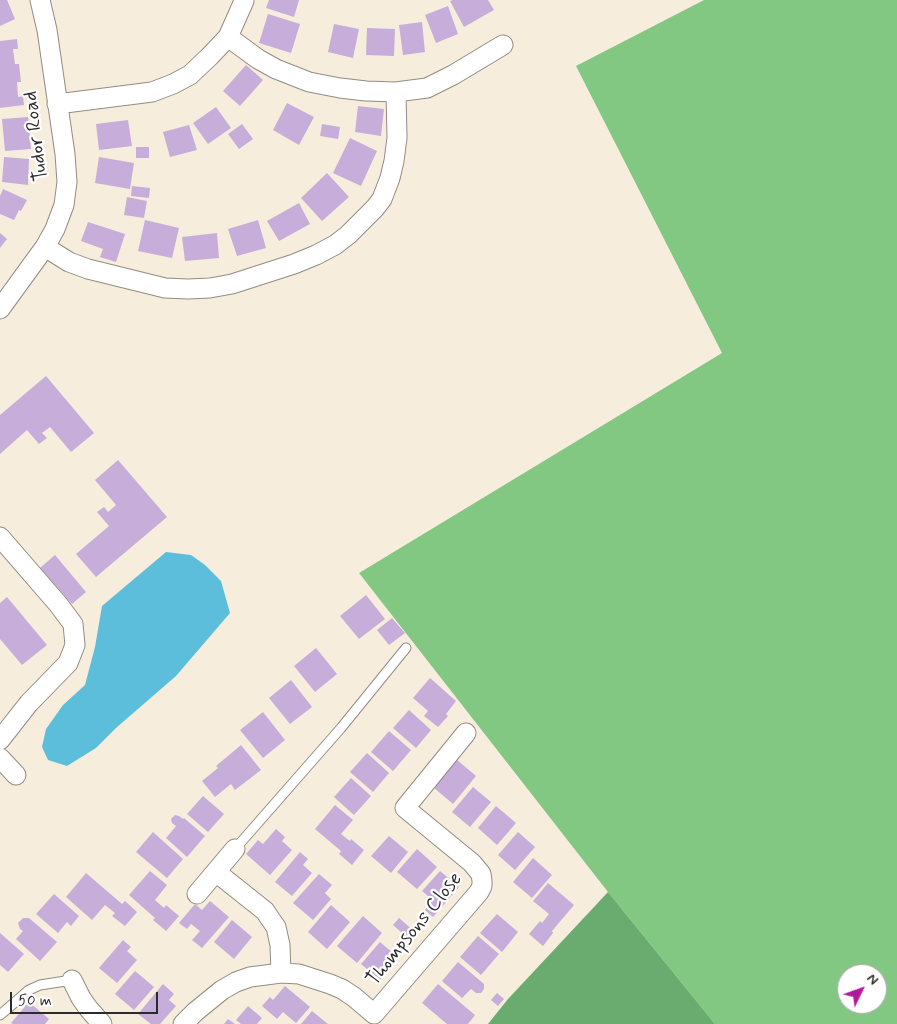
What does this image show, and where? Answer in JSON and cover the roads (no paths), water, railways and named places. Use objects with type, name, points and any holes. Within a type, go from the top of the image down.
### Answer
[{"type":"street","name":"Tudor Road","points":[[0,309],[46,247],[56,229],[64,205],[67,182],[65,154],[47,30],[40,0]]},
{"type":"street","points":[[57,104],[152,92],[190,75],[228,37],[244,1]]},
{"type":"street","points":[[228,37],[276,70],[309,82],[348,89],[396,92],[427,88],[503,45]]},
{"type":"street","points":[[46,247],[70,262],[88,269],[165,288],[188,289],[232,284],[316,255],[348,235],[376,208],[382,199],[394,161],[396,92]]},
{"type":"street","points":[[0,537],[58,604],[72,624],[76,645],[68,663],[29,703],[0,740]]},
{"type":"street","name":"Thompsons Close","points":[[183,1024],[210,999],[236,982],[250,977],[281,972],[299,974],[342,989],[380,1019],[482,886],[480,874],[472,863],[405,808],[466,733]]},
{"type":"street","points":[[0,758],[16,774]]},
{"type":"street","points":[[197,894],[235,850]]},
{"type":"street","points":[[216,872],[265,911],[276,927],[280,945],[281,972]]},
{"type":"street","points":[[72,980],[81,998],[102,1024]]},
{"type":"lane","points":[[235,850],[341,728],[406,648]]},
{"type":"lane","points":[[0,1016],[29,990],[40,985],[72,980]]},
{"type":"water","points":[[166,552],[191,555],[205,565],[221,581],[230,613],[176,676],[96,748],[67,766],[48,760],[42,747],[46,729],[63,705],[85,685],[95,647],[102,606]]}]
